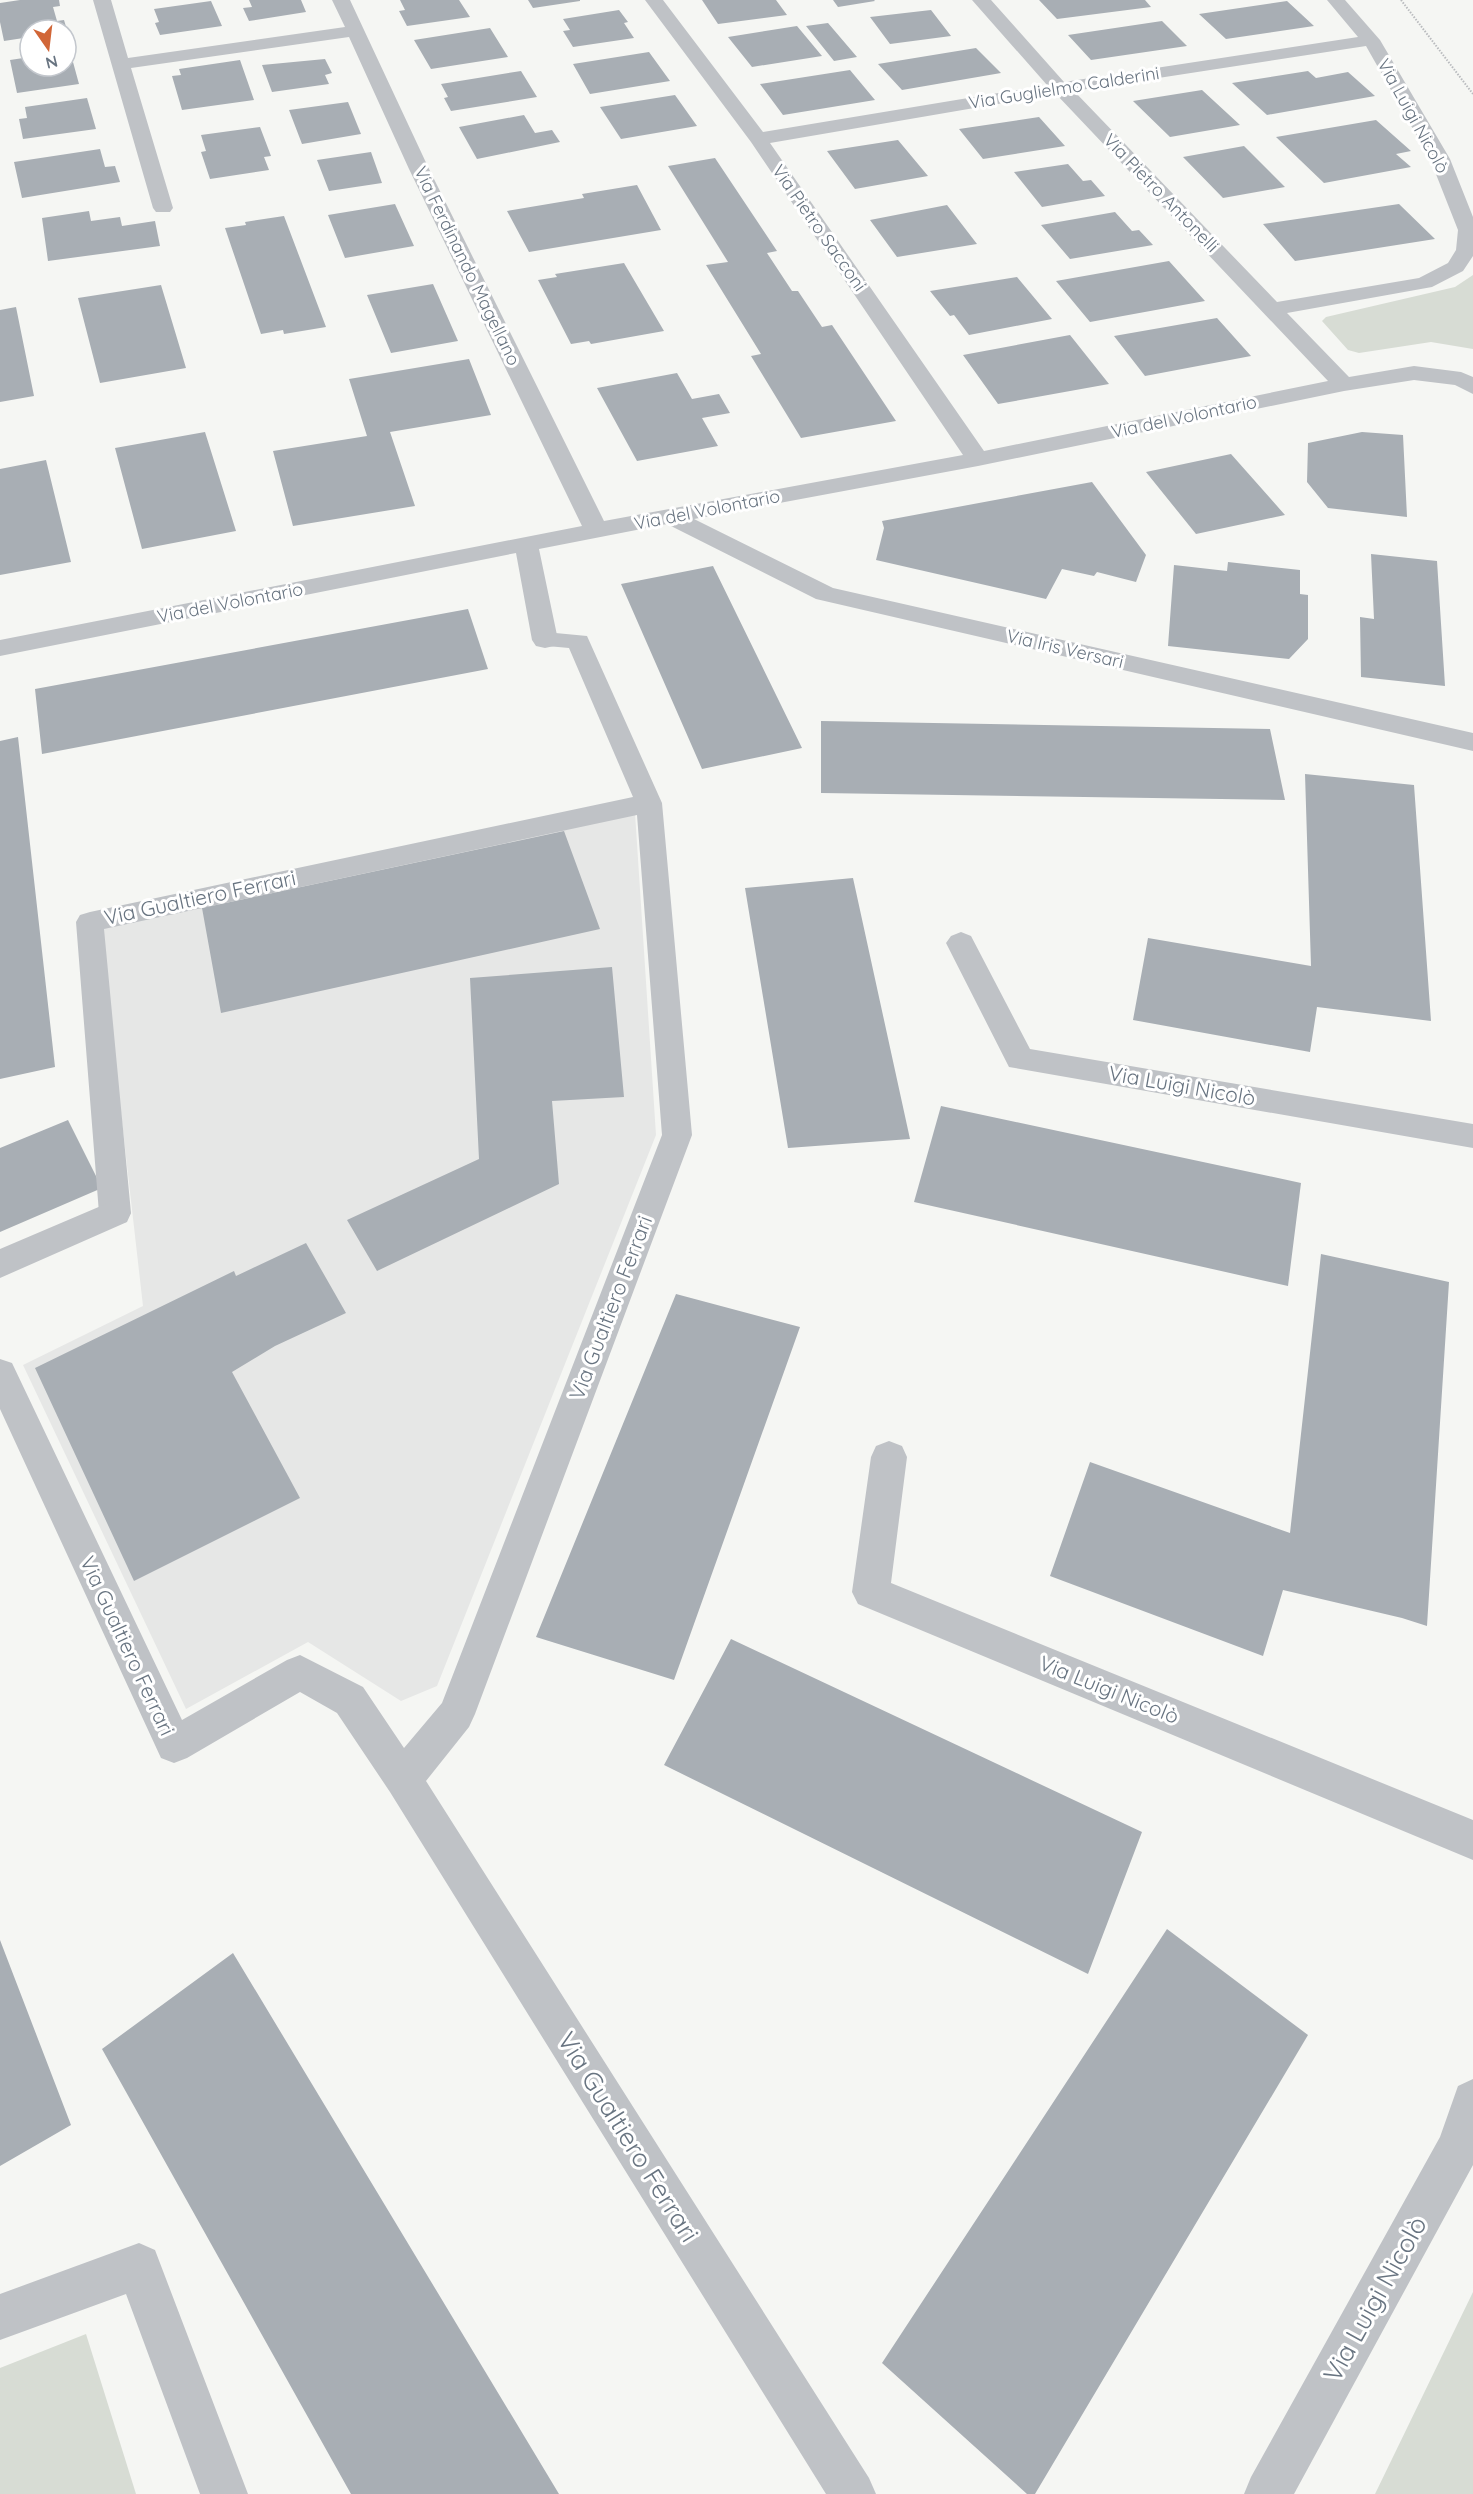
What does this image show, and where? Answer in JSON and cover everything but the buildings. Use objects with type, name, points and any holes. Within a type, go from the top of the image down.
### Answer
[{"type":"street","points":[[102,0],[163,208]]},
{"type":"street","name":"Via Ferdinando Magellano","points":[[341,0],[419,169],[596,530]]},
{"type":"street","name":"Via Pietro Sacconi","points":[[654,0],[758,139],[978,459]]},
{"type":"street","name":"Via Pietro Antonelli","points":[[981,0],[1060,88],[1344,384]]},
{"type":"street","name":"Via Luigi Nicolò","points":[[1271,309],[1425,283],[1456,267],[1466,250],[1468,230],[1440,159],[1371,40],[1336,0]]},
{"type":"street","points":[[122,64],[356,31]]},
{"type":"street","name":"Via Guglielmo Calderini","points":[[758,139],[1060,88],[1371,40]]},
{"type":"street","name":"Via del Volontario","points":[[0,648],[596,530],[978,459],[1344,384],[1414,373],[1461,379],[1473,387]]},
{"type":"street","name":"Via Iris Versari","points":[[671,517],[825,594],[1473,742]]},
{"type":"street","name":"Via Gualtiero Ferrari","points":[[526,544],[545,640]]},
{"type":"street","name":"Via Luigi Nicolò","points":[[961,943],[1020,1059],[1473,1136]]},
{"type":"street","name":"Via Gualtiero Ferrari","points":[[0,1264],[115,1213]]},
{"type":"street","name":"Via Luigi Nicolò","points":[[889,1457],[871,1592],[1473,1840]]},
{"type":"street","name":"Via Luigi Nicolò","points":[[1268,2494],[1459,2146],[1473,2101]]},
{"type":"street","points":[[0,2317],[139,2266],[224,2494]]},
{"type":"lane","name":"Via Gualtiero Ferrari","points":[[403,1779],[456,1714],[677,1135],[649,803],[579,641],[545,640]]},
{"type":"lane","name":"Via Gualtiero Ferrari","points":[[115,1213],[90,921],[649,803]]},
{"type":"lane","name":"Via Gualtiero Ferrari","points":[[0,1373],[174,1745],[300,1672],[350,1700],[403,1779],[853,2494]]},
{"type":"path","points":[[1401,0],[1473,94]]},
{"type":"shaded area","points":[[1473,275],[1473,349],[1431,342],[1359,353],[1348,350],[1322,321],[1326,317],[1455,287]]},
{"type":"shaded area","points":[[635,813],[656,1135],[437,1686],[401,1701],[308,1642],[186,1709],[23,1365],[143,1306],[100,928]]},
{"type":"shaded area","points":[[1473,2292],[1473,2494],[1375,2494]]},
{"type":"shaded area","points":[[86,2334],[136,2494],[0,2494],[0,2368]]}]
